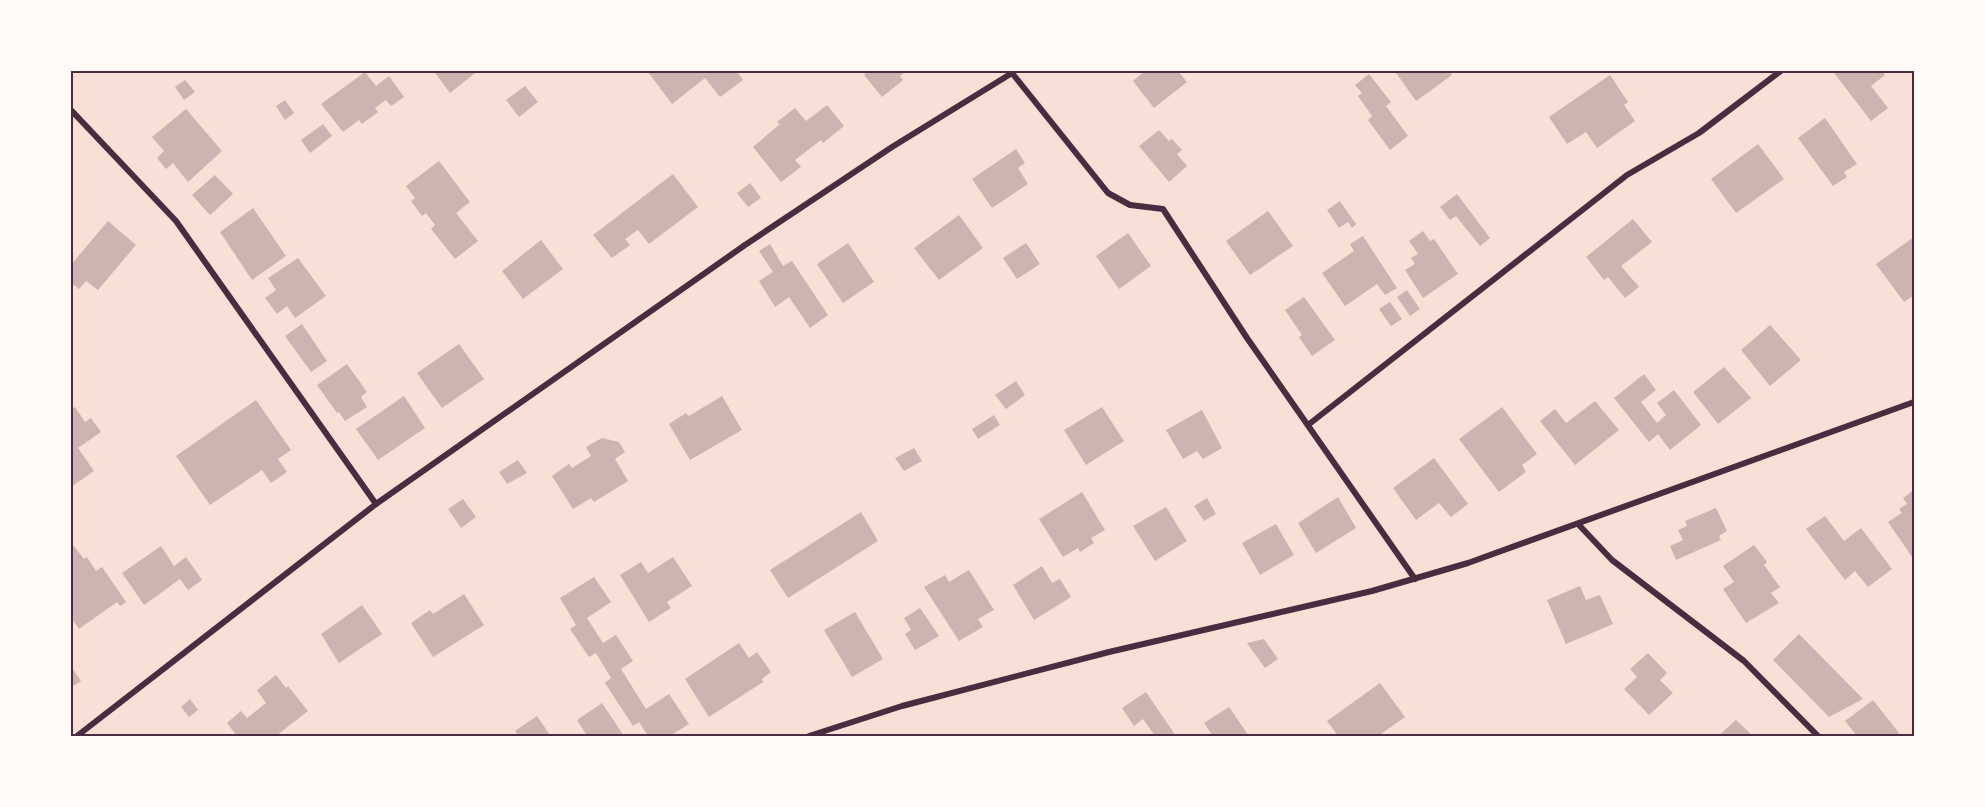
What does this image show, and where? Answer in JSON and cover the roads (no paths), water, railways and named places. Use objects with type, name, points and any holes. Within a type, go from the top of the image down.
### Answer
[{"type":"street","points":[[1308,425],[1627,175],[1699,134],[1782,70]]},
{"type":"street","points":[[77,736],[376,504],[754,238],[892,147],[1013,72],[1108,193],[1130,204],[1163,209],[1241,328],[1415,579]]},
{"type":"street","points":[[70,109],[176,221],[376,504]]},
{"type":"street","points":[[809,736],[902,706],[1109,652],[1372,591],[1468,563],[1579,525],[1914,402]]},
{"type":"street","points":[[1579,525],[1612,560],[1744,661],[1818,736]]}]
